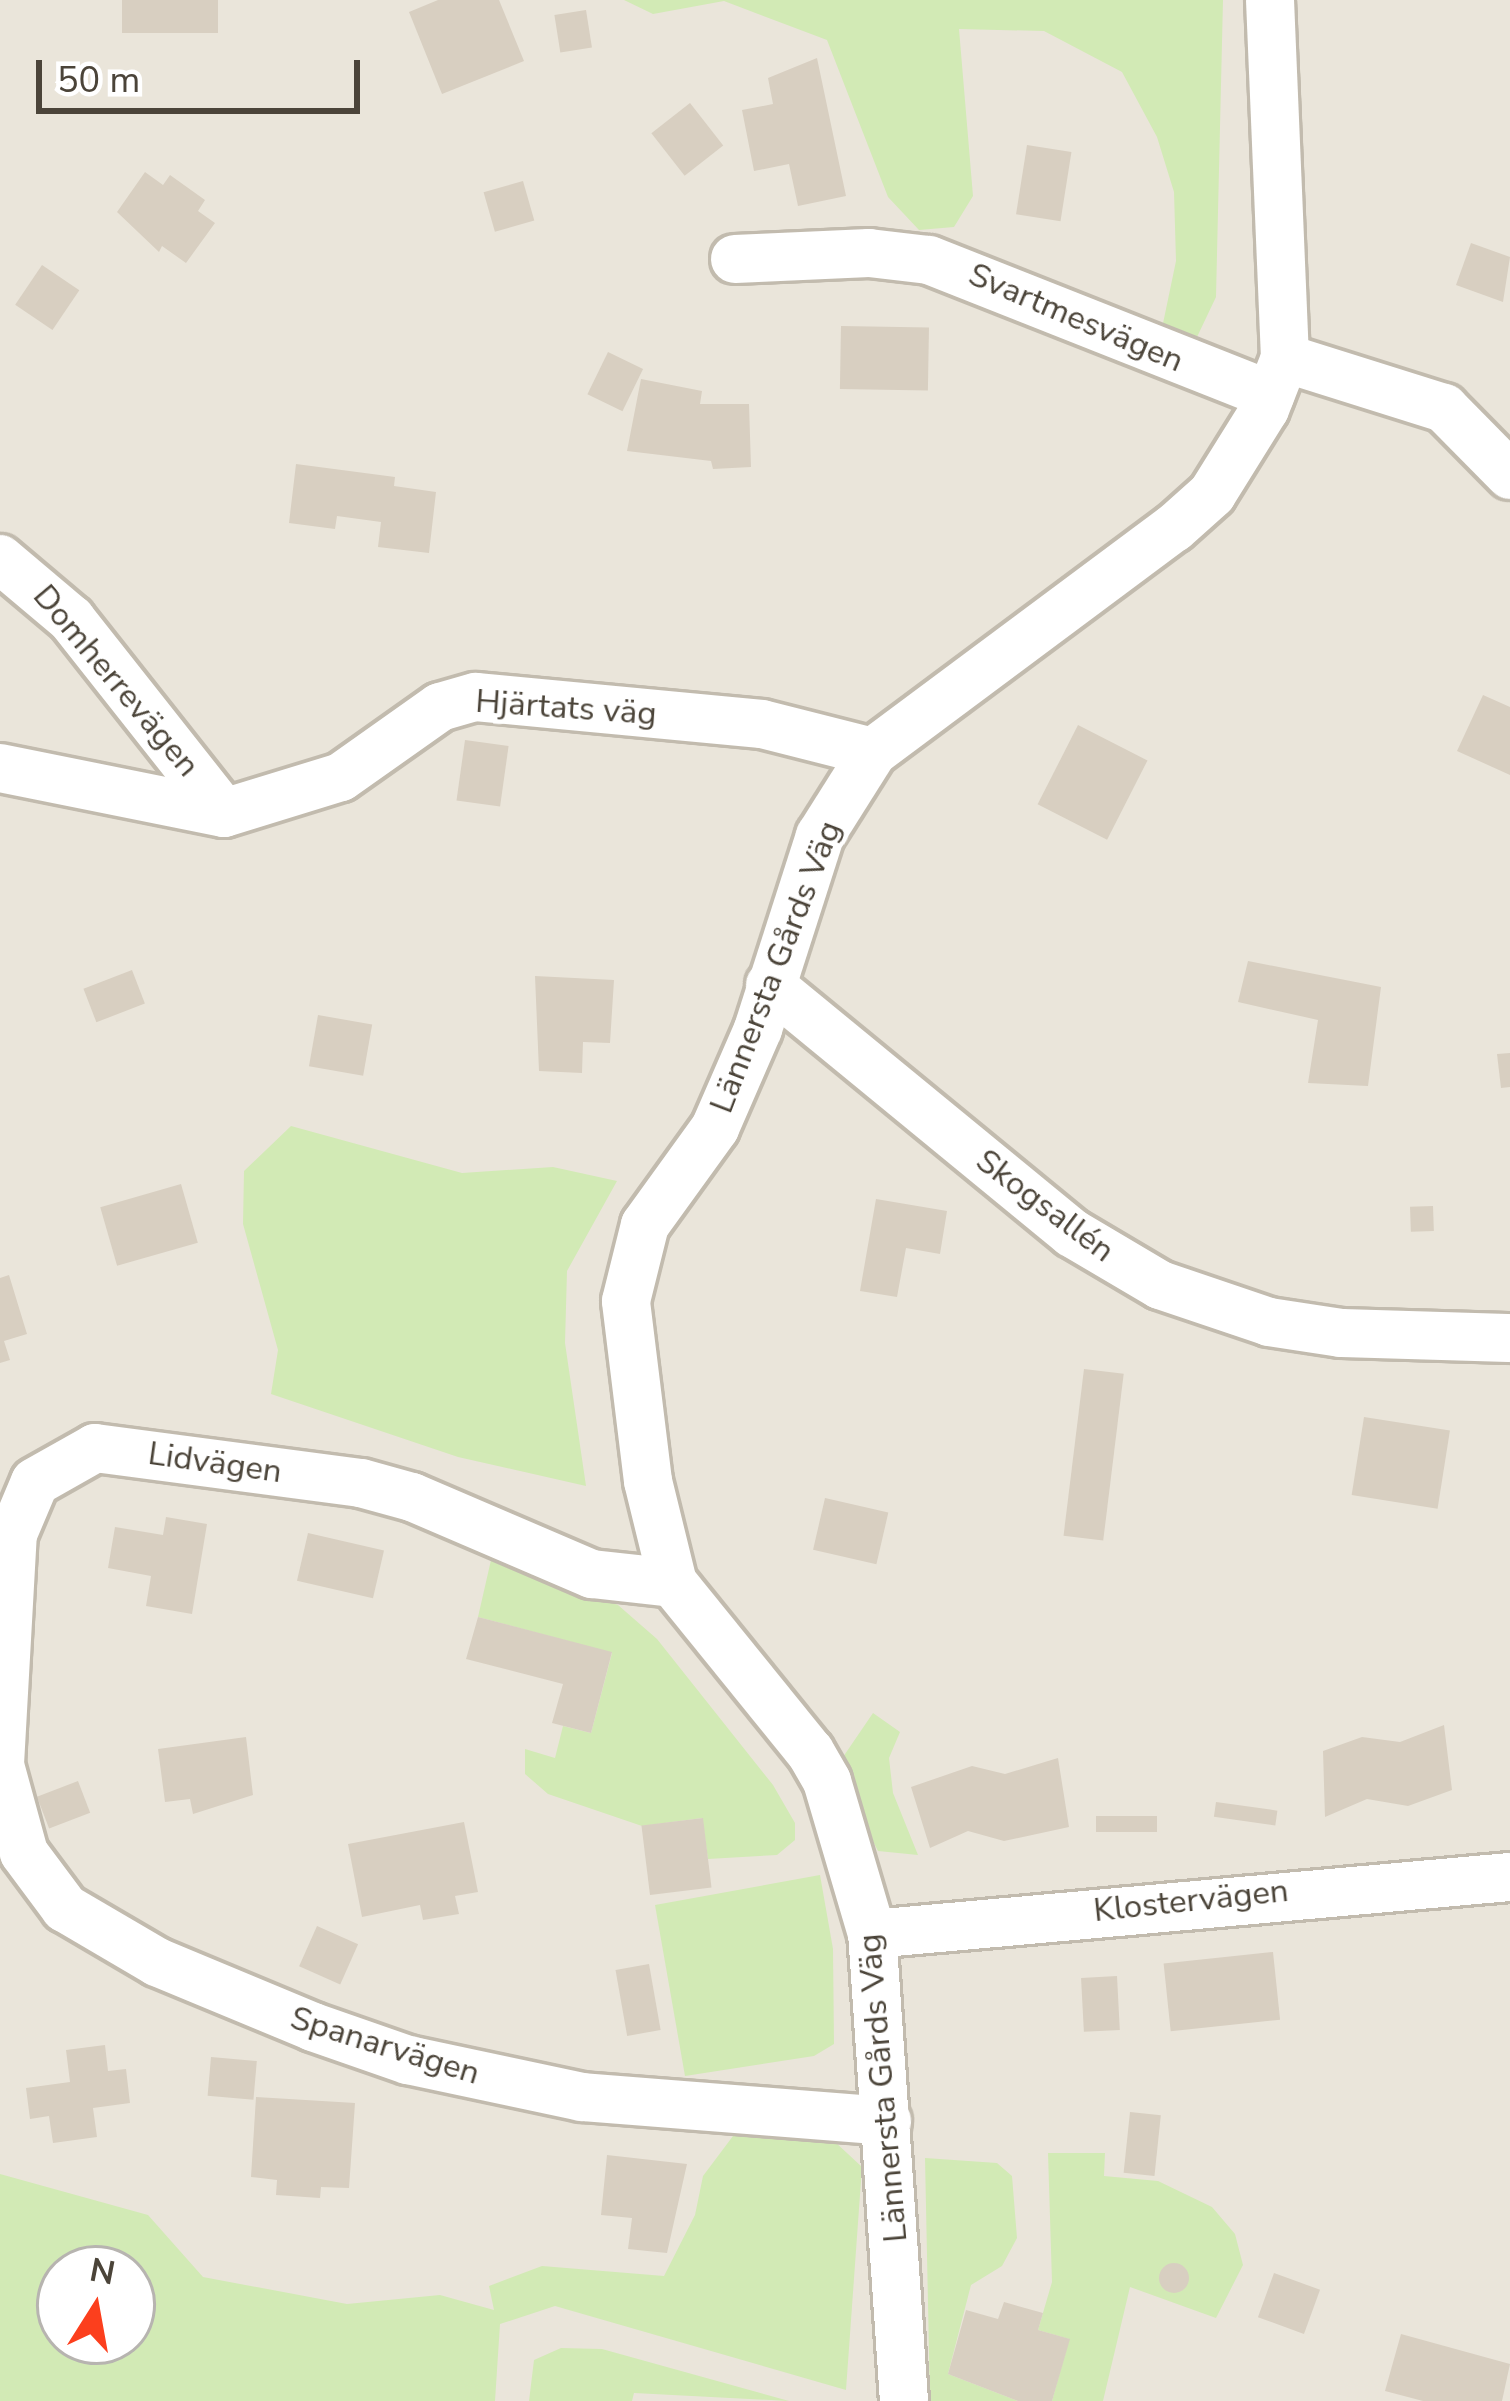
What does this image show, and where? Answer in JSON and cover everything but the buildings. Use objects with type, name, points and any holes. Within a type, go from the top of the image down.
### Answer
[{"type":"street","name":"Lännersta Gårds Väg","points":[[904,2401],[872,1934],[811,1752],[673,1582],[651,1501],[626,1301],[645,1225],[715,1128],[820,836],[873,752],[1212,494],[1242,455],[1278,376],[1270,0]]},
{"type":"street","name":"Svartmesvägen","points":[[735,259],[869,253],[929,260],[1278,376],[1444,408],[1510,475]]},
{"type":"street","name":"Domherrevägen","points":[[0,559],[71,620],[224,813]]},
{"type":"street","name":"Hjärtats väg","points":[[0,768],[224,813],[340,777],[440,707],[476,697],[762,724],[873,752]]},
{"type":"street","name":"Skogsallén","points":[[770,985],[1057,1222],[1160,1285],[1269,1322],[1341,1334],[1510,1338]]},
{"type":"street","name":"Lidvägen","points":[[0,1765],[13,1534],[35,1482],[95,1448],[361,1483],[412,1497],[592,1574],[673,1582]]},
{"type":"street","name":"Spanarvägen","points":[[0,1765],[24,1853],[65,1908],[157,1962],[313,2027],[408,2060],[563,2093],[887,2121]]},
{"type":"street","name":"Klostervägen","points":[[872,1934],[1510,1877]]},
{"type":"shaded area","points":[[0,0],[1510,0],[1510,2401],[0,2401]]},
{"type":"green space","points":[[624,0],[1223,0],[1216,297],[1197,337],[1180,347],[1161,333],[1176,261],[1174,192],[1157,137],[1122,72],[1044,31],[959,29],[973,196],[954,227],[919,230],[888,197],[827,40],[724,1],[653,14]]},
{"type":"green space","points":[[291,1126],[462,1173],[553,1167],[617,1181],[567,1271],[565,1343],[586,1486],[458,1457],[271,1394],[278,1350],[243,1224],[244,1171]]},
{"type":"green space","points":[[491,1560],[618,1605],[657,1639],[773,1785],[795,1823],[795,1840],[777,1855],[708,1859],[702,1818],[642,1826],[548,1794],[525,1774],[525,1749],[555,1758],[563,1726],[591,1733],[612,1653],[478,1617]]},
{"type":"green space","points":[[873,1713],[900,1732],[889,1758],[893,1793],[918,1855],[878,1851],[853,1802],[843,1757]]},
{"type":"green space","points":[[820,1875],[833,1949],[834,2044],[814,2056],[685,2076],[655,1905]]},
{"type":"green space","points":[[736,2132],[833,2140],[862,2167],[846,2390],[555,2306],[500,2324],[495,2401],[0,2401],[0,2174],[148,2215],[203,2277],[347,2304],[440,2295],[494,2310],[489,2286],[542,2266],[664,2276],[695,2215],[703,2176]]},
{"type":"green space","points":[[1048,2153],[1105,2153],[1104,2176],[1158,2181],[1212,2207],[1235,2234],[1243,2265],[1216,2318],[1130,2287],[1103,2401],[1052,2401],[1069,2339],[1038,2330],[1052,2282]]},
{"type":"green space","points":[[925,2158],[997,2163],[1012,2176],[1017,2238],[1002,2266],[971,2285],[948,2374],[1018,2401],[930,2401]]},
{"type":"green space","points":[[561,2348],[602,2349],[789,2401],[634,2393],[632,2401],[529,2401],[534,2360]]}]
